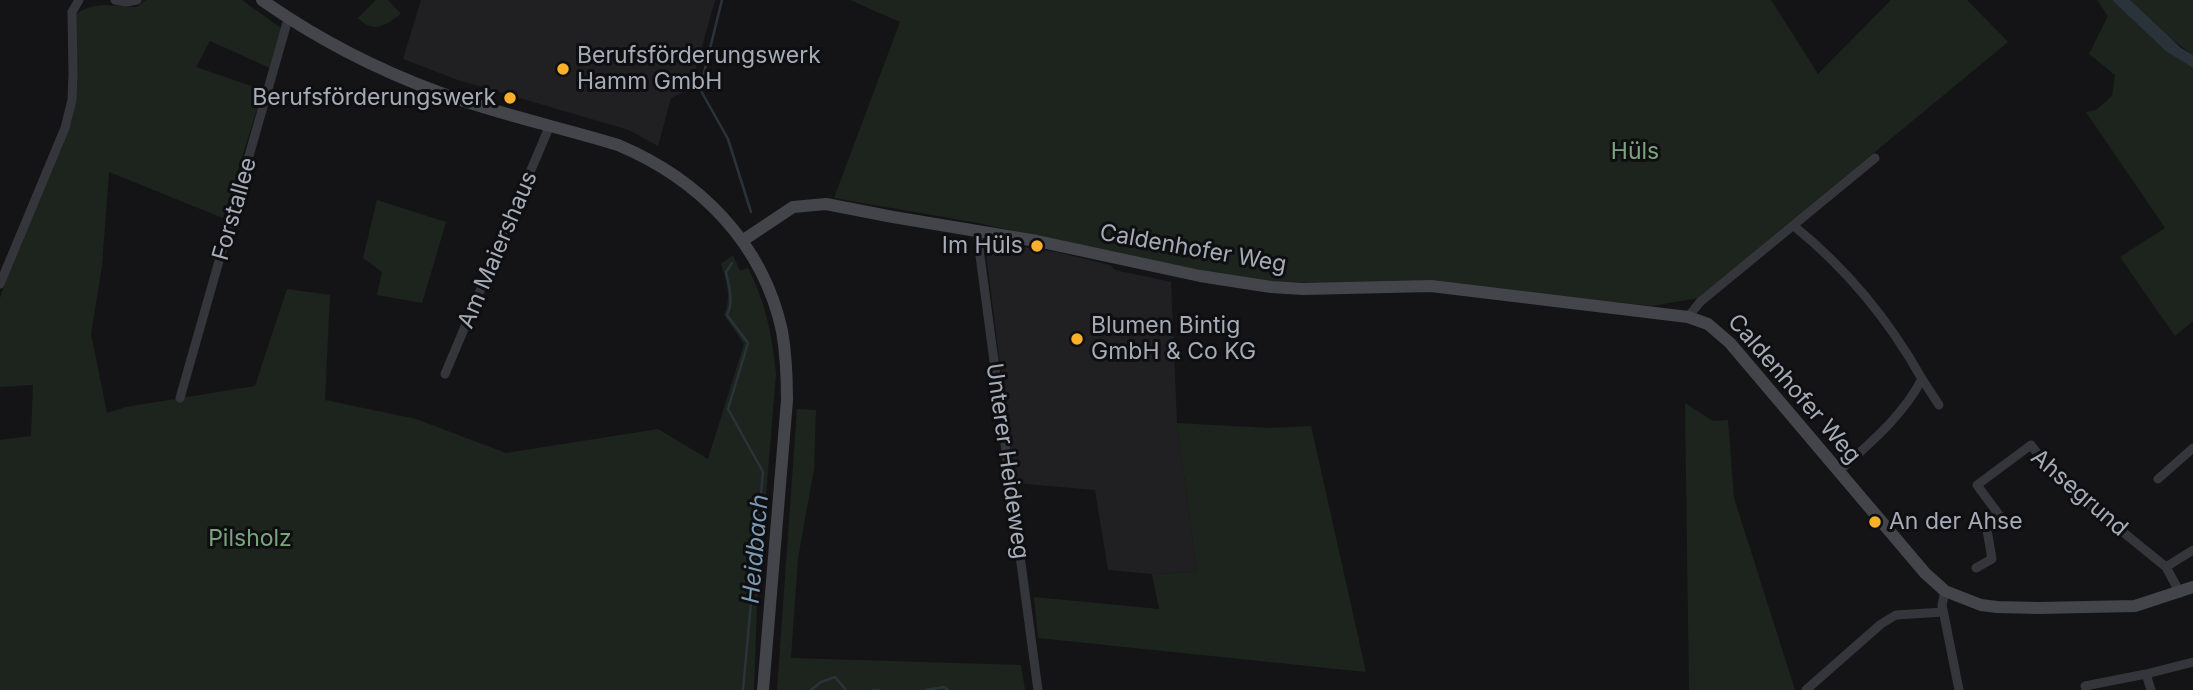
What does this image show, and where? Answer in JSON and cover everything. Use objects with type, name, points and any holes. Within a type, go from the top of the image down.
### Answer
[{"type":"main road","points":[[262,0],[289,19],[344,50],[402,77],[439,92],[618,145],[659,164],[704,197],[742,241],[769,291],[782,331],[786,366],[787,400],[763,690]]},
{"type":"main road","name":"Caldenhofer Weg","points":[[742,241],[783,212],[793,207],[816,203],[1037,241],[1200,276],[1271,287],[1326,289],[1431,286],[1688,317],[1708,324],[1719,332],[1925,573],[1945,592],[1981,605],[2038,608],[2134,606],[2193,587]]},
{"type":"street","points":[[0,284],[65,128],[72,100],[72,12],[79,0]]},
{"type":"street","points":[[115,0],[137,0]]},
{"type":"street","name":"Forstallee","points":[[180,398],[289,19]]},
{"type":"street","name":"Am Maiershaus","points":[[445,374],[550,125]]},
{"type":"street","points":[[1688,317],[1700,302],[1875,158]]},
{"type":"street","points":[[1794,226],[1827,253],[1863,292],[1907,352],[1939,405]]},
{"type":"street","name":"Unterer Heideweg","points":[[978,231],[979,255],[1038,690]]},
{"type":"street","points":[[1839,471],[1888,426],[1903,409],[1922,379]]},
{"type":"street","name":"Ahsegrund","points":[[1976,568],[1992,559],[1987,530],[2002,519],[1977,485],[2031,445],[2055,477],[2166,567],[2180,593]]},
{"type":"street","points":[[2158,479],[2193,448]]},
{"type":"street","points":[[2166,567],[2193,550]]},
{"type":"street","points":[[1945,592],[1942,605],[1959,690]]},
{"type":"street","points":[[1806,690],[1881,624],[1896,615],[1943,612]]},
{"type":"street","points":[[2086,688],[2193,662]]},
{"type":"street","points":[[2146,674],[2151,690]]},
{"type":"shaded area","name":"Berufsförderungswerk Hamm GmbH","points":[[421,0],[715,0],[690,89],[671,98],[658,146],[629,130],[458,80],[403,59]]},
{"type":"shaded area","points":[[2112,0],[2130,0],[2181,48],[2193,55],[2193,68],[2166,51]]},
{"type":"shaded area","points":[[995,243],[1056,252],[1110,265],[1115,270],[1171,282],[1177,423],[1197,572],[1152,574],[1108,570],[1095,490],[1015,483],[986,253],[989,246]]},
{"type":"green space","name":"Pilsholz","points":[[146,0],[242,0],[289,34],[283,50],[270,68],[210,41],[196,67],[263,90],[223,218],[109,172],[102,266],[91,334],[107,413],[126,407],[255,386],[287,289],[330,295],[325,400],[416,419],[506,453],[658,429],[708,459],[744,344],[724,315],[728,296],[721,264],[733,255],[740,271],[748,268],[764,307],[776,374],[757,605],[754,690],[0,690],[0,440],[31,436],[33,385],[0,387],[0,298],[14,256],[51,172],[72,107],[75,15],[97,6],[137,7]]},
{"type":"green space","points":[[376,0],[388,0],[401,14],[379,26],[369,26],[358,18]]},
{"type":"green space","name":"Hüls","points":[[850,0],[1771,0],[1818,74],[1891,0],[1967,0],[2008,42],[1698,298],[1652,306],[1463,286],[1273,282],[1202,272],[978,223],[834,198],[900,22]]},
{"type":"green space","points":[[2097,0],[2112,0],[2193,68],[2193,321],[2175,336],[2120,257],[2165,228],[2086,112],[2096,110],[2112,96],[2115,75],[2089,54],[2108,16]]},
{"type":"green space","points":[[2130,0],[2193,0],[2193,55],[2155,27]]},
{"type":"green space","points":[[377,200],[446,222],[422,303],[377,295],[382,272],[363,258]]},
{"type":"green space","points":[[1685,403],[1713,421],[1728,420],[1734,498],[1795,690],[1689,690]]},
{"type":"green space","points":[[797,409],[816,410],[814,469],[798,558],[791,658],[1021,665],[1025,690],[777,690]]},
{"type":"green space","points":[[1177,423],[1269,428],[1311,426],[1366,672],[1038,638],[1034,597],[1159,609],[1152,574],[1197,572]]},
{"type":"waterway","name":"Heidbach","points":[[722,0],[700,89],[728,139],[751,212]]},
{"type":"waterway","name":"Heidbach","points":[[732,263],[726,272],[731,299],[727,315],[748,343],[728,409],[763,472],[743,690]]},
{"type":"waterway","name":"Heidbach","points":[[811,690],[821,682],[835,677],[846,690]]},
{"type":"waterway","name":"Heidbach","points":[[926,690],[944,687],[948,690]]},
{"type":"waterway","name":"Heidbach","points":[[873,690],[879,690]]},
{"type":"place","name":"Berufsförderungswerk Hamm GmbH","points":[[563,69]]},
{"type":"place","name":"Berufsförderungswerk","points":[[510,98]]},
{"type":"place","name":"Im Hüls","points":[[1037,246]]},
{"type":"place","name":"Blumen Bintig GmbH & Co KG","points":[[1077,339]]},
{"type":"place","name":"An der Ahse","points":[[1875,522]]}]
